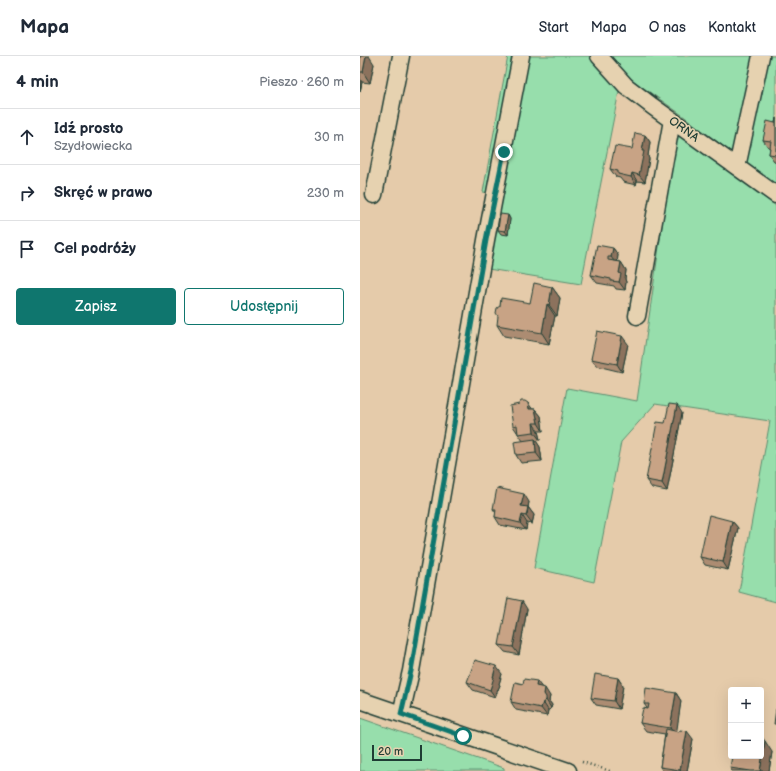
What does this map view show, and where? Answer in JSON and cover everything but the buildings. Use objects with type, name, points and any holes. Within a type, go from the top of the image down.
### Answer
[{"type":"street","points":[[374,195],[401,56]]},
{"type":"street","points":[[401,714],[411,671],[486,240],[504,152],[521,56]]},
{"type":"street","name":"ORNA","points":[[599,56],[626,86],[776,195]]},
{"type":"street","points":[[737,167],[761,56]]},
{"type":"street","points":[[637,316],[672,120]]},
{"type":"street","points":[[360,700],[568,771]]},
{"type":"green space","points":[[508,56],[516,56],[489,193],[483,192]]},
{"type":"green space","points":[[526,56],[589,56],[598,67],[620,86],[581,284],[488,269]]},
{"type":"green space","points":[[607,56],[776,56],[776,186],[682,115],[624,74]]},
{"type":"green space","points":[[676,128],[728,171],[776,206],[776,602],[739,592],[770,421],[655,404],[621,442],[594,582],[534,568],[567,388],[637,401]]},
{"type":"green space","points":[[360,718],[504,768],[504,771],[360,771]]},
{"type":"route","points":[[463,736],[401,714],[411,671],[486,240],[504,152]]}]
